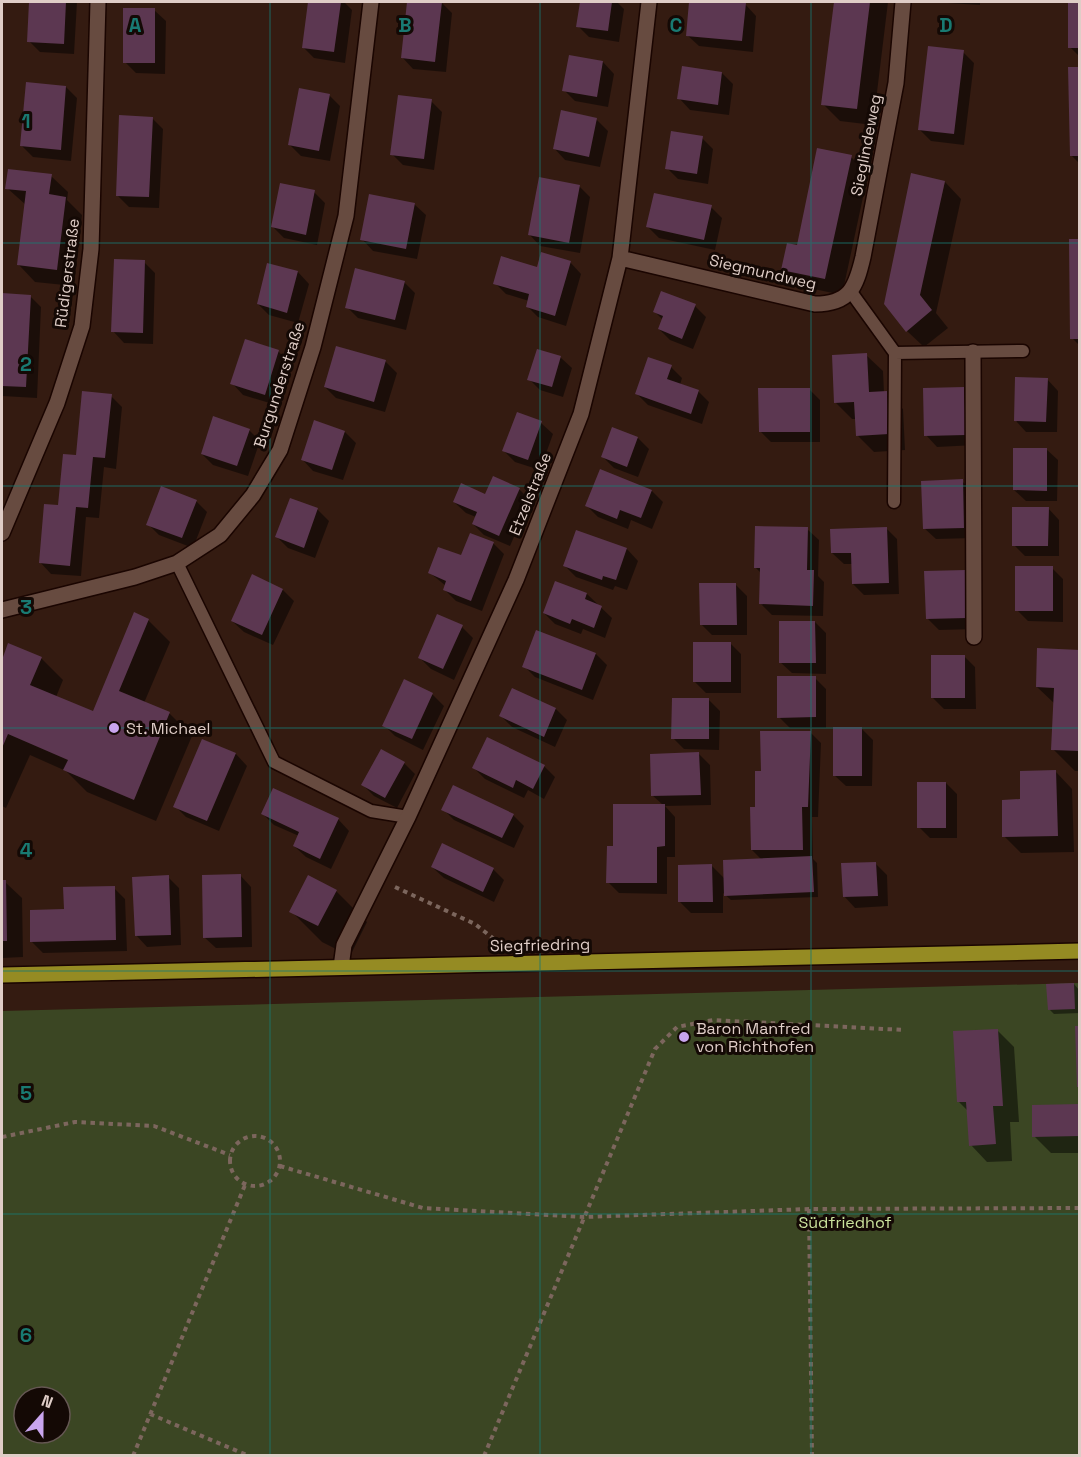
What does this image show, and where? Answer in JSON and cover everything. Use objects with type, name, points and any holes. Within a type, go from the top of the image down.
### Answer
[{"type":"main road","name":"Siegfriedring","points":[[2,975],[1080,951]]},
{"type":"street","name":"Rüdigerstraße","points":[[2,533],[57,403],[82,326],[91,249],[98,2]]},
{"type":"street","name":"Burgunderstraße","points":[[2,610],[135,577],[177,563],[220,535],[253,495],[280,450],[313,347],[346,216],[371,2]]},
{"type":"street","name":"Etzelstraße","points":[[341,967],[344,945],[408,817],[516,580],[581,414],[620,258],[649,2]]},
{"type":"street","name":"Sieglindeweg","points":[[851,292],[858,278],[863,257],[896,83],[903,2]]},
{"type":"street","name":"Siegmundweg","points":[[620,258],[815,304],[839,301],[851,292]]},
{"type":"street","points":[[973,352],[974,637]]},
{"type":"lane","points":[[851,292],[896,353],[894,502]]},
{"type":"lane","points":[[896,353],[1023,351]]},
{"type":"lane","points":[[177,563],[274,762],[371,811],[408,817]]},
{"type":"path","points":[[376,878],[475,924],[499,943]]},
{"type":"path","points":[[484,1455],[656,1048],[677,1027],[713,1020],[904,1030]]},
{"type":"path","points":[[2,1137],[75,1122],[154,1126],[230,1155]]},
{"type":"path","points":[[261,1136],[270,1140],[277,1147],[280,1166],[277,1174],[263,1185],[245,1185],[232,1172],[230,1155],[242,1139],[261,1136]]},
{"type":"path","points":[[280,1166],[423,1208],[584,1217],[809,1209],[1080,1208]]},
{"type":"path","points":[[133,1455],[245,1185]]},
{"type":"path","points":[[809,1209],[812,1455]]},
{"type":"path","points":[[150,1414],[249,1455]]},
{"type":"green space","name":"Südfriedhof","points":[[1079,983],[1079,1455],[2,1455],[2,1011]]},
{"type":"building","points":[[29,2],[66,2],[64,44],[27,42]]},
{"type":"building","points":[[308,2],[341,2],[334,52],[302,48]]},
{"type":"building","points":[[407,2],[442,2],[435,62],[401,58]]},
{"type":"building","points":[[580,2],[612,2],[608,31],[576,27]]},
{"type":"building","points":[[689,2],[746,3],[742,41],[686,36]]},
{"type":"building","points":[[834,2],[870,2],[857,109],[821,105]]},
{"type":"building","points":[[1068,2],[1080,2],[1080,48],[1068,48]]},
{"type":"building","points":[[123,8],[155,8],[155,63],[123,63]]},
{"type":"building","points":[[928,46],[964,50],[954,134],[918,130]]},
{"type":"building","points":[[569,55],[603,61],[597,97],[562,91]]},
{"type":"building","points":[[682,66],[722,72],[718,105],[677,99]]},
{"type":"building","points":[[1068,67],[1080,67],[1080,156],[1070,156]]},
{"type":"building","points":[[26,82],[66,86],[61,150],[20,146]]},
{"type":"building","points":[[299,88],[330,94],[319,151],[288,145]]},
{"type":"building","points":[[398,95],[432,99],[424,159],[390,155]]},
{"type":"building","points":[[561,110],[597,118],[589,157],[553,149]]},
{"type":"building","points":[[119,115],[153,117],[149,197],[116,196]]},
{"type":"building","points":[[671,131],[703,136],[697,174],[665,169]]},
{"type":"building","points":[[817,148],[852,155],[825,279],[781,270],[787,243],[797,245]]},
{"type":"building","points":[[8,169],[52,174],[49,194],[66,197],[57,270],[17,265],[26,191],[5,189]]},
{"type":"building","points":[[911,173],[945,181],[920,295],[932,310],[906,332],[884,304]]},
{"type":"building","points":[[539,177],[580,185],[569,243],[528,235]]},
{"type":"building","points":[[280,183],[315,190],[306,235],[271,227]]},
{"type":"building","points":[[654,193],[712,205],[704,240],[646,227]]},
{"type":"building","points":[[369,194],[415,203],[406,249],[360,240]]},
{"type":"building","points":[[1069,239],[1080,239],[1080,339],[1070,339]]},
{"type":"building","points":[[541,252],[571,261],[555,316],[526,307],[529,294],[493,284],[501,256],[537,267]]},
{"type":"building","points":[[114,259],[145,260],[143,333],[111,332]]},
{"type":"building","points":[[267,263],[298,271],[287,313],[257,304]]},
{"type":"building","points":[[355,268],[405,281],[395,320],[345,308]]},
{"type":"building","points":[[661,291],[696,304],[682,339],[658,329],[663,316],[653,312]]},
{"type":"building","points":[[2,293],[31,295],[26,387],[2,386]]},
{"type":"building","points":[[245,339],[279,350],[265,395],[230,384]]},
{"type":"building","points":[[336,346],[386,360],[374,402],[324,387]]},
{"type":"building","points":[[537,349],[561,356],[552,387],[527,380]]},
{"type":"building","points":[[867,353],[869,392],[887,391],[889,434],[856,436],[854,402],[834,403],[832,355]]},
{"type":"building","points":[[648,357],[672,365],[667,379],[699,390],[691,414],[635,394]]},
{"type":"building","points":[[1015,377],[1048,378],[1046,422],[1014,421]]},
{"type":"building","points":[[964,387],[966,435],[924,436],[923,388]]},
{"type":"building","points":[[758,388],[810,388],[810,432],[759,432]]},
{"type":"building","points":[[82,391],[112,394],[105,458],[93,457],[88,508],[76,507],[70,566],[39,563],[44,504],[58,505],[63,454],[76,455]]},
{"type":"building","points":[[517,412],[542,421],[528,460],[502,451]]},
{"type":"building","points":[[213,416],[250,429],[237,466],[201,454]]},
{"type":"building","points":[[314,420],[345,431],[332,470],[301,460]]},
{"type":"building","points":[[612,427],[638,437],[627,467],[601,457]]},
{"type":"building","points":[[1013,448],[1047,448],[1047,491],[1013,490]]},
{"type":"building","points":[[600,469],[652,490],[641,518],[620,510],[617,519],[585,506]]},
{"type":"building","points":[[493,476],[520,488],[499,536],[472,524],[477,512],[453,502],[461,483],[485,494]]},
{"type":"building","points":[[963,479],[964,528],[923,529],[921,481]]},
{"type":"building","points":[[161,486],[197,500],[182,538],[146,525]]},
{"type":"building","points":[[290,498],[318,508],[304,548],[275,537]]},
{"type":"building","points":[[1012,507],[1049,507],[1048,546],[1012,546]]},
{"type":"building","points":[[755,526],[808,527],[807,570],[814,570],[813,606],[759,604],[760,568],[754,568]]},
{"type":"building","points":[[887,527],[889,583],[852,584],[851,553],[831,553],[830,529]]},
{"type":"building","points":[[576,530],[627,548],[616,580],[603,576],[602,580],[563,566]]},
{"type":"building","points":[[470,533],[494,542],[471,601],[443,590],[446,581],[428,573],[438,547],[461,555]]},
{"type":"building","points":[[1015,566],[1053,566],[1053,611],[1015,611]]},
{"type":"building","points":[[966,570],[967,618],[926,619],[924,571]]},
{"type":"building","points":[[252,574],[283,589],[262,635],[231,621]]},
{"type":"building","points":[[555,581],[587,593],[585,599],[602,606],[594,628],[572,619],[570,624],[543,613]]},
{"type":"building","points":[[699,583],[736,583],[737,625],[700,625]]},
{"type":"building","points":[[134,612],[149,619],[119,691],[170,712],[134,800],[63,770],[68,760],[8,734],[2,748],[2,660],[8,643],[42,657],[30,685],[93,711]]},
{"type":"building","points":[[437,614],[463,625],[443,669],[418,658]]},
{"type":"building","points":[[779,621],[815,621],[816,663],[779,663]]},
{"type":"building","points":[[536,630],[596,653],[582,690],[522,667]]},
{"type":"building","points":[[693,642],[731,642],[731,682],[693,682]]},
{"type":"building","points":[[1037,648],[1080,650],[1080,751],[1051,750],[1054,688],[1036,687]]},
{"type":"building","points":[[931,655],[965,655],[965,698],[931,698]]},
{"type":"building","points":[[777,676],[816,676],[816,717],[777,718]]},
{"type":"building","points":[[404,679],[433,693],[412,739],[382,726]]},
{"type":"building","points":[[512,688],[556,708],[544,737],[499,716]]},
{"type":"building","points":[[672,698],[709,698],[709,739],[671,739]]},
{"type":"building","points":[[833,727],[862,727],[862,776],[833,776]]},
{"type":"building","points":[[760,731],[811,731],[808,807],[802,807],[803,850],[751,850],[750,807],[755,807],[755,771],[761,771]]},
{"type":"building","points":[[487,737],[545,765],[533,789],[516,780],[513,788],[472,768]]},
{"type":"building","points":[[202,739],[236,753],[207,821],[173,807]]},
{"type":"building","points":[[381,749],[405,762],[385,798],[361,785]]},
{"type":"building","points":[[699,752],[701,795],[651,796],[650,754]]},
{"type":"building","points":[[1056,770],[1058,836],[1002,837],[1002,800],[1020,799],[1020,771]]},
{"type":"building","points":[[917,782],[946,782],[946,828],[917,828]]},
{"type":"building","points":[[453,785],[514,814],[502,838],[441,810]]},
{"type":"building","points":[[273,788],[339,818],[320,859],[293,846],[299,832],[261,814]]},
{"type":"building","points":[[613,804],[665,804],[665,846],[657,847],[657,883],[606,883],[607,846],[613,846]]},
{"type":"building","points":[[442,843],[494,868],[483,892],[431,867]]},
{"type":"building","points":[[812,856],[814,892],[724,896],[723,860]]},
{"type":"building","points":[[876,862],[878,896],[843,897],[841,863]]},
{"type":"building","points":[[712,864],[713,902],[678,902],[678,865]]},
{"type":"building","points":[[241,874],[242,937],[203,938],[202,875]]},
{"type":"building","points":[[169,875],[171,935],[135,936],[132,877]]},
{"type":"building","points":[[308,875],[337,890],[318,926],[289,912]]},
{"type":"building","points":[[2,880],[6,880],[7,941],[2,941]]},
{"type":"building","points":[[115,886],[116,940],[30,942],[30,910],[64,909],[63,887]]},
{"type":"building","points":[[1074,983],[1075,1009],[1048,1010],[1046,984]]},
{"type":"building","points":[[1075,1026],[1080,1026],[1080,1087],[1077,1087]]},
{"type":"building","points":[[998,1029],[1003,1106],[993,1106],[996,1144],[969,1146],[966,1102],[957,1102],[953,1031]]},
{"type":"building","points":[[1080,1104],[1080,1136],[1032,1137],[1032,1105]]},
{"type":"place","name":"St. Michael","points":[[114,728]]},
{"type":"place","name":"Baron Manfred von Richthofen","points":[[684,1037]]}]
